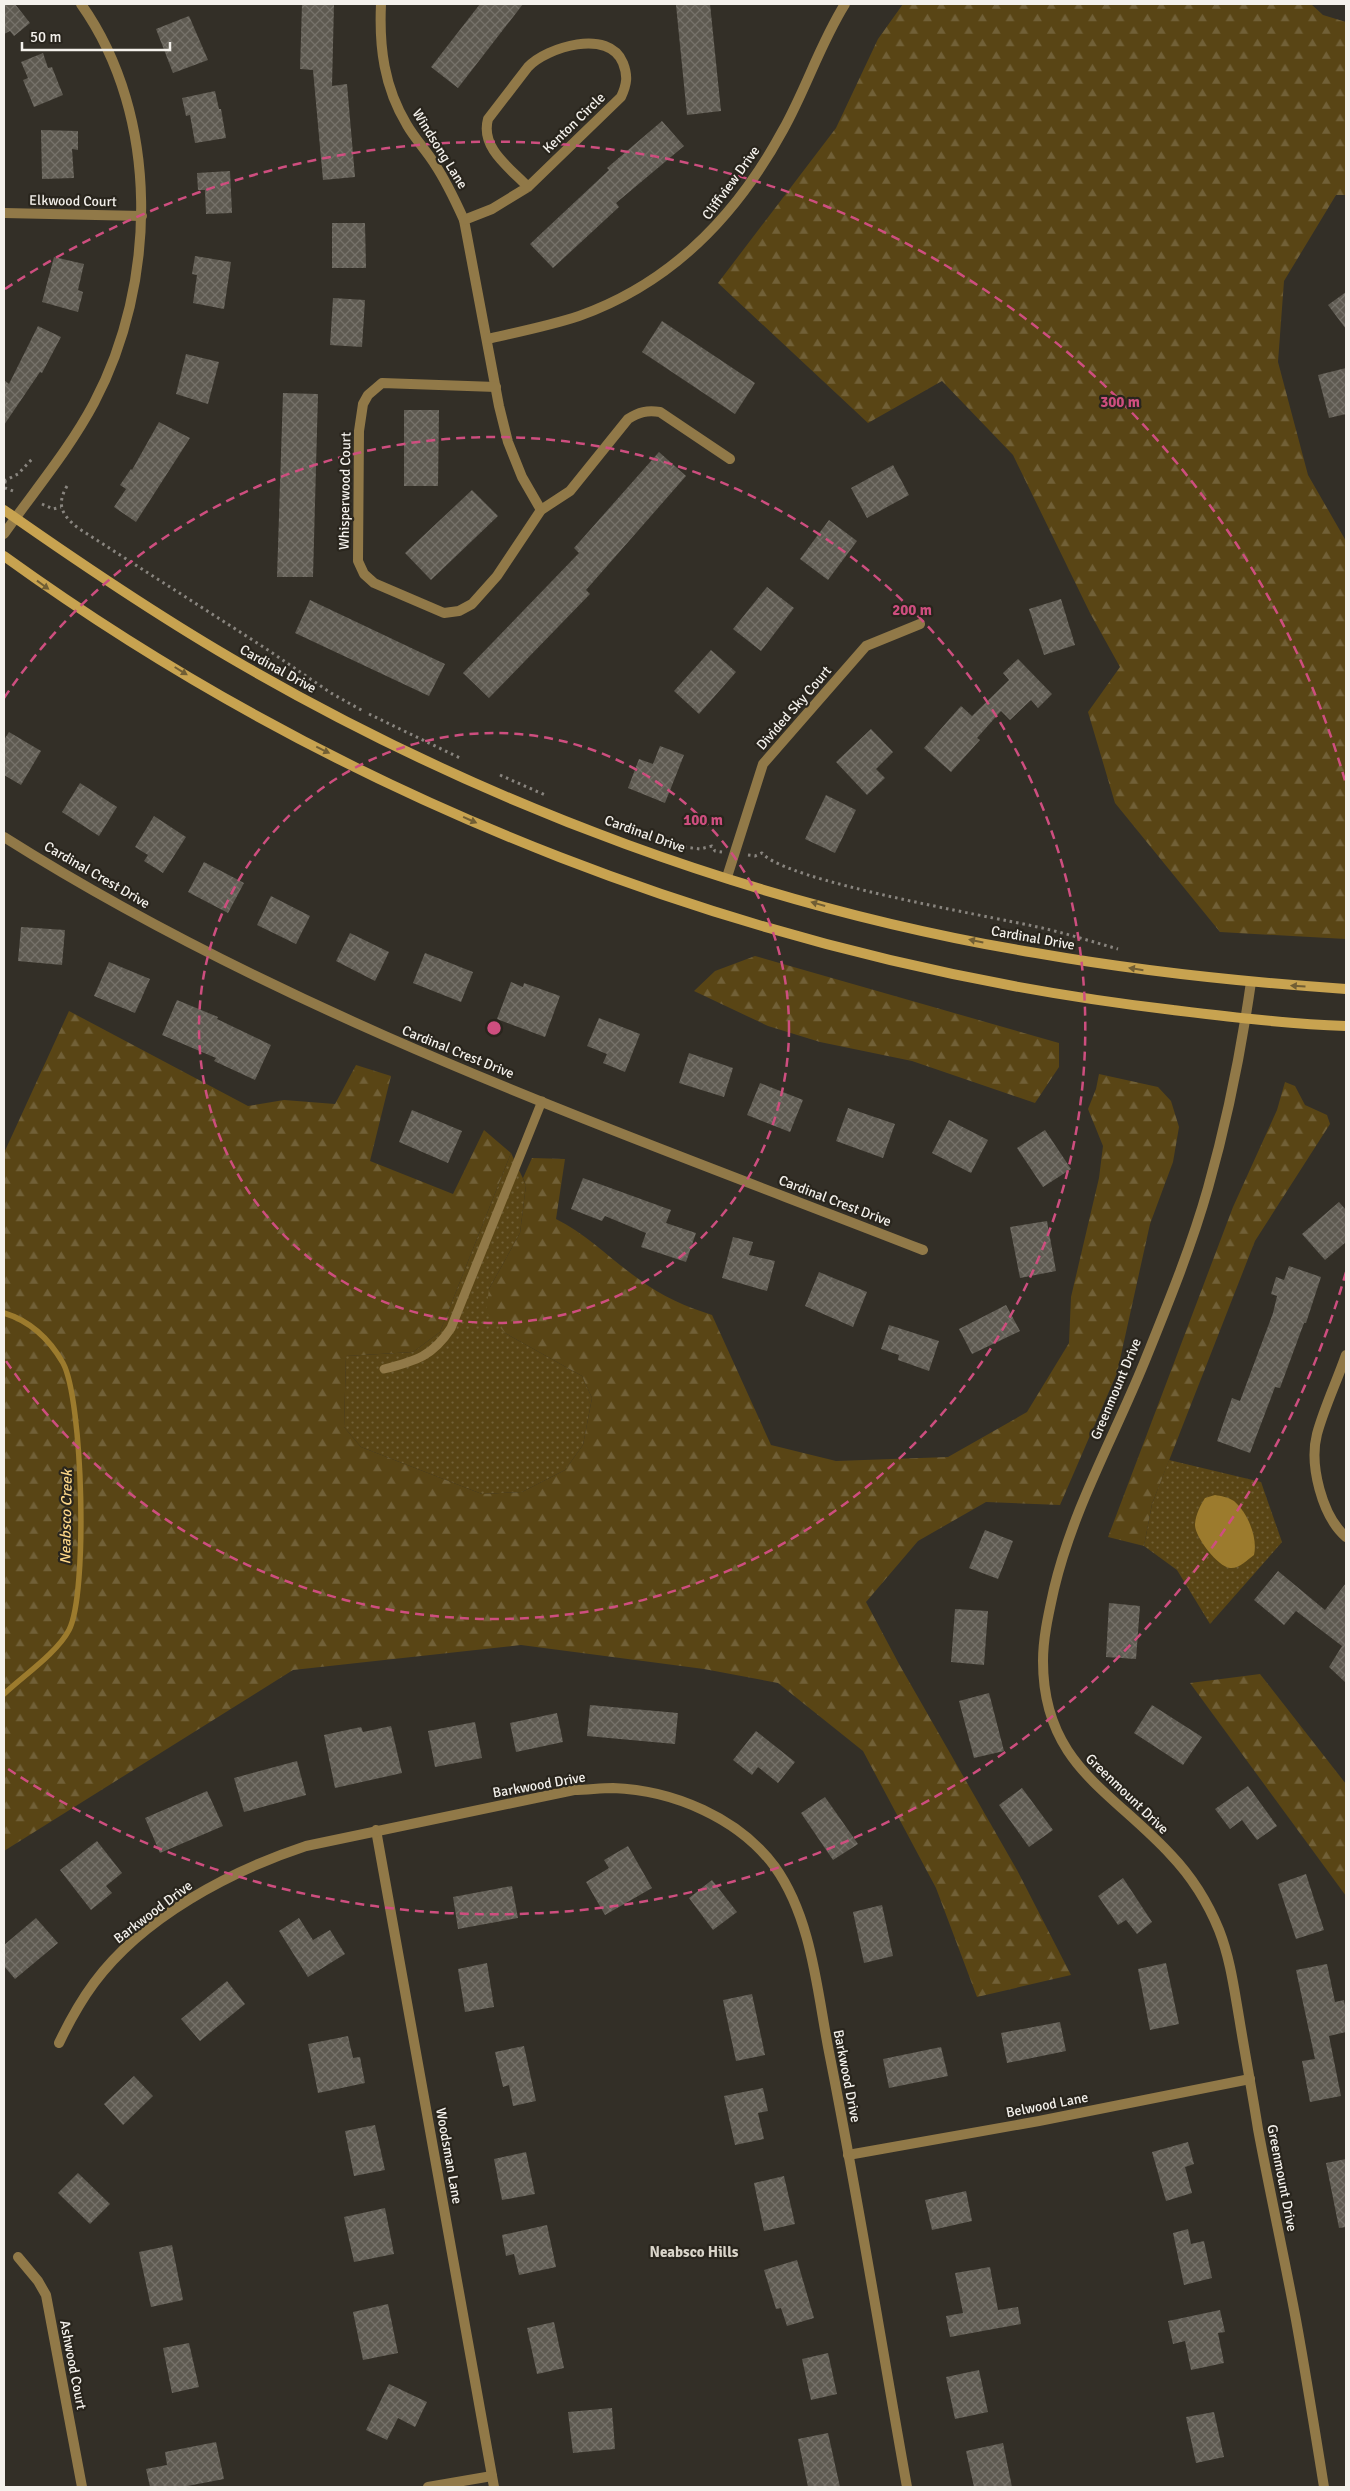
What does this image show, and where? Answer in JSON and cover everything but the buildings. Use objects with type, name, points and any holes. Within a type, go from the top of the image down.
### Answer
[{"type":"main road","name":"Cardinal Drive","points":[[4,510],[106,582],[244,666],[356,726],[445,769],[557,817],[727,877],[853,914],[1032,953],[1148,971],[1251,982],[1346,989]]},
{"type":"main road","points":[[4,556],[57,595],[208,688],[316,747],[497,832],[638,886],[726,916],[798,936],[944,972],[1031,990],[1133,1006],[1246,1019],[1346,1026]]},
{"type":"street","points":[[4,534],[69,444],[94,403],[114,360],[136,282],[142,216],[141,174],[130,118],[119,81],[105,47],[81,4]]},
{"type":"street","name":"Windsong Lane","points":[[381,4],[381,49],[386,78],[407,126],[434,162],[452,192],[464,220],[487,339]]},
{"type":"street","name":"Cliffview Drive","points":[[487,339],[578,316],[612,303],[648,283],[682,259],[712,232],[736,204],[762,167],[785,127],[809,72],[845,4]]},
{"type":"street","name":"Kenton Circle","points":[[464,220],[492,210],[528,187],[621,97],[626,86],[627,74],[621,58],[614,49],[604,44],[592,44],[552,50],[534,60],[488,119],[485,128],[486,139],[492,149],[528,187]]},
{"type":"street","name":"Elkwood Court","points":[[4,213],[142,216]]},
{"type":"street","points":[[487,339],[508,442],[522,477],[541,510]]},
{"type":"street","name":"Whisperwood Court","points":[[496,387],[382,383],[368,395],[363,404],[359,431],[358,561],[364,574],[374,584],[444,613],[459,611],[472,604],[497,576],[541,510],[570,490],[628,419],[638,412],[650,410],[660,412],[730,459]]},
{"type":"street","name":"Divided Sky Court","points":[[727,877],[762,764],[866,646],[920,624]]},
{"type":"street","name":"Cardinal Crest Drive","points":[[5,842],[229,964],[345,1020],[445,1063],[923,1250]]},
{"type":"street","name":"Greenmount Drive","points":[[1251,982],[1246,1019],[1228,1112],[1207,1191],[1181,1267],[1142,1366],[1078,1510],[1062,1558],[1050,1608],[1043,1655],[1044,1683],[1049,1711],[1059,1737],[1074,1761],[1092,1783],[1169,1853],[1187,1874],[1206,1902],[1220,1932],[1230,1964],[1296,2318],[1324,2487]]},
{"type":"street","points":[[1346,1355],[1317,1436],[1316,1464],[1320,1496],[1337,1529],[1346,1536]]},
{"type":"street","name":"Barkwood Drive","points":[[59,2043],[75,2011],[94,1982],[118,1956],[190,1899],[227,1877],[266,1859],[306,1846],[376,1830],[574,1790],[613,1788],[645,1791],[676,1799],[706,1811],[734,1828],[754,1844],[774,1866],[790,1891],[802,1919],[848,2156],[907,2487]]},
{"type":"street","name":"Woodsman Lane","points":[[376,1830],[494,2487]]},
{"type":"street","name":"Belwood Lane","points":[[848,2156],[1039,2121],[1250,2079]]},
{"type":"street","name":"Ashwood Court","points":[[18,2257],[38,2281],[46,2295],[82,2487]]},
{"type":"street","points":[[428,2487],[492,2476]]},
{"type":"lane","points":[[384,1369],[416,1360],[429,1353],[443,1340],[451,1328],[542,1101]]},
{"type":"path","points":[[5,488],[4,481],[18,474],[32,459]]},
{"type":"path","points":[[68,486],[61,499],[61,507],[65,517],[78,528],[190,602],[265,648],[331,693],[465,760]]},
{"type":"path","points":[[53,508],[61,507]]},
{"type":"path","points":[[499,775],[550,797]]},
{"type":"path","points":[[623,825],[648,834]]},
{"type":"path","points":[[683,846],[700,849],[712,846],[715,851]]},
{"type":"path","points":[[756,856],[762,853],[770,860],[783,866],[843,884],[946,909],[1034,926],[1122,950]]},
{"type":"green space","points":[[903,4],[1311,4],[1323,15],[1346,22],[1346,195],[1336,195],[1284,281],[1278,362],[1308,475],[1346,541],[1346,939],[1220,932],[1115,803],[1088,712],[1120,667],[1090,613],[1013,455],[942,381],[868,423],[718,283],[836,128],[878,39]]},
{"type":"green space","points":[[755,956],[1059,1043],[1059,1067],[1035,1103],[912,1061],[820,1042],[768,1026],[694,991],[715,971]]},
{"type":"green space","points":[[69,1011],[248,1106],[284,1100],[335,1104],[356,1065],[391,1076],[370,1161],[453,1194],[484,1130],[511,1153],[440,1332],[413,1352],[346,1356],[344,1427],[361,1447],[482,1494],[522,1492],[565,1470],[583,1445],[592,1398],[582,1376],[505,1333],[486,1312],[489,1289],[520,1233],[526,1185],[523,1178],[532,1158],[565,1159],[556,1219],[579,1232],[648,1286],[684,1305],[712,1315],[771,1445],[836,1461],[948,1457],[1027,1412],[1069,1343],[1071,1297],[1099,1178],[1103,1146],[1088,1109],[1096,1089],[1099,1074],[1158,1087],[1171,1101],[1179,1127],[1173,1162],[1150,1224],[1117,1373],[1060,1505],[986,1502],[918,1541],[866,1602],[899,1664],[1017,1870],[1071,1975],[977,1997],[936,1888],[863,1751],[778,1683],[704,1669],[521,1645],[293,1670],[4,1851],[4,1153]]},
{"type":"green space","points":[[1285,1082],[1295,1086],[1305,1105],[1327,1115],[1330,1124],[1255,1241],[1152,1504],[1144,1546],[1108,1537],[1233,1207],[1277,1110]]},
{"type":"green space","points":[[511,1153],[526,1185],[520,1233],[489,1289],[505,1333],[582,1376],[592,1398],[583,1445],[565,1470],[522,1492],[482,1494],[361,1447],[344,1427],[346,1356],[413,1352],[440,1332]]},
{"type":"green space","points":[[1169,1460],[1261,1482],[1282,1542],[1210,1624],[1177,1570],[1144,1546],[1152,1504]]},
{"type":"green space","points":[[1260,1674],[1346,1784],[1346,1896],[1190,1683]]},
{"type":"shaded area","points":[[1215,1495],[1234,1501],[1244,1512],[1251,1526],[1255,1541],[1254,1555],[1237,1567],[1230,1568],[1219,1562],[1213,1557],[1198,1536],[1195,1524],[1198,1510],[1205,1498]]},
{"type":"waterway","name":"Neabsco Creek","points":[[4,1313],[31,1326],[52,1347],[63,1363],[70,1384],[75,1415],[81,1497],[79,1578],[75,1610],[69,1630],[64,1639],[48,1656],[4,1694]]},
{"type":"district","name":"Neabsco Hills","points":[[694,2252]]}]
